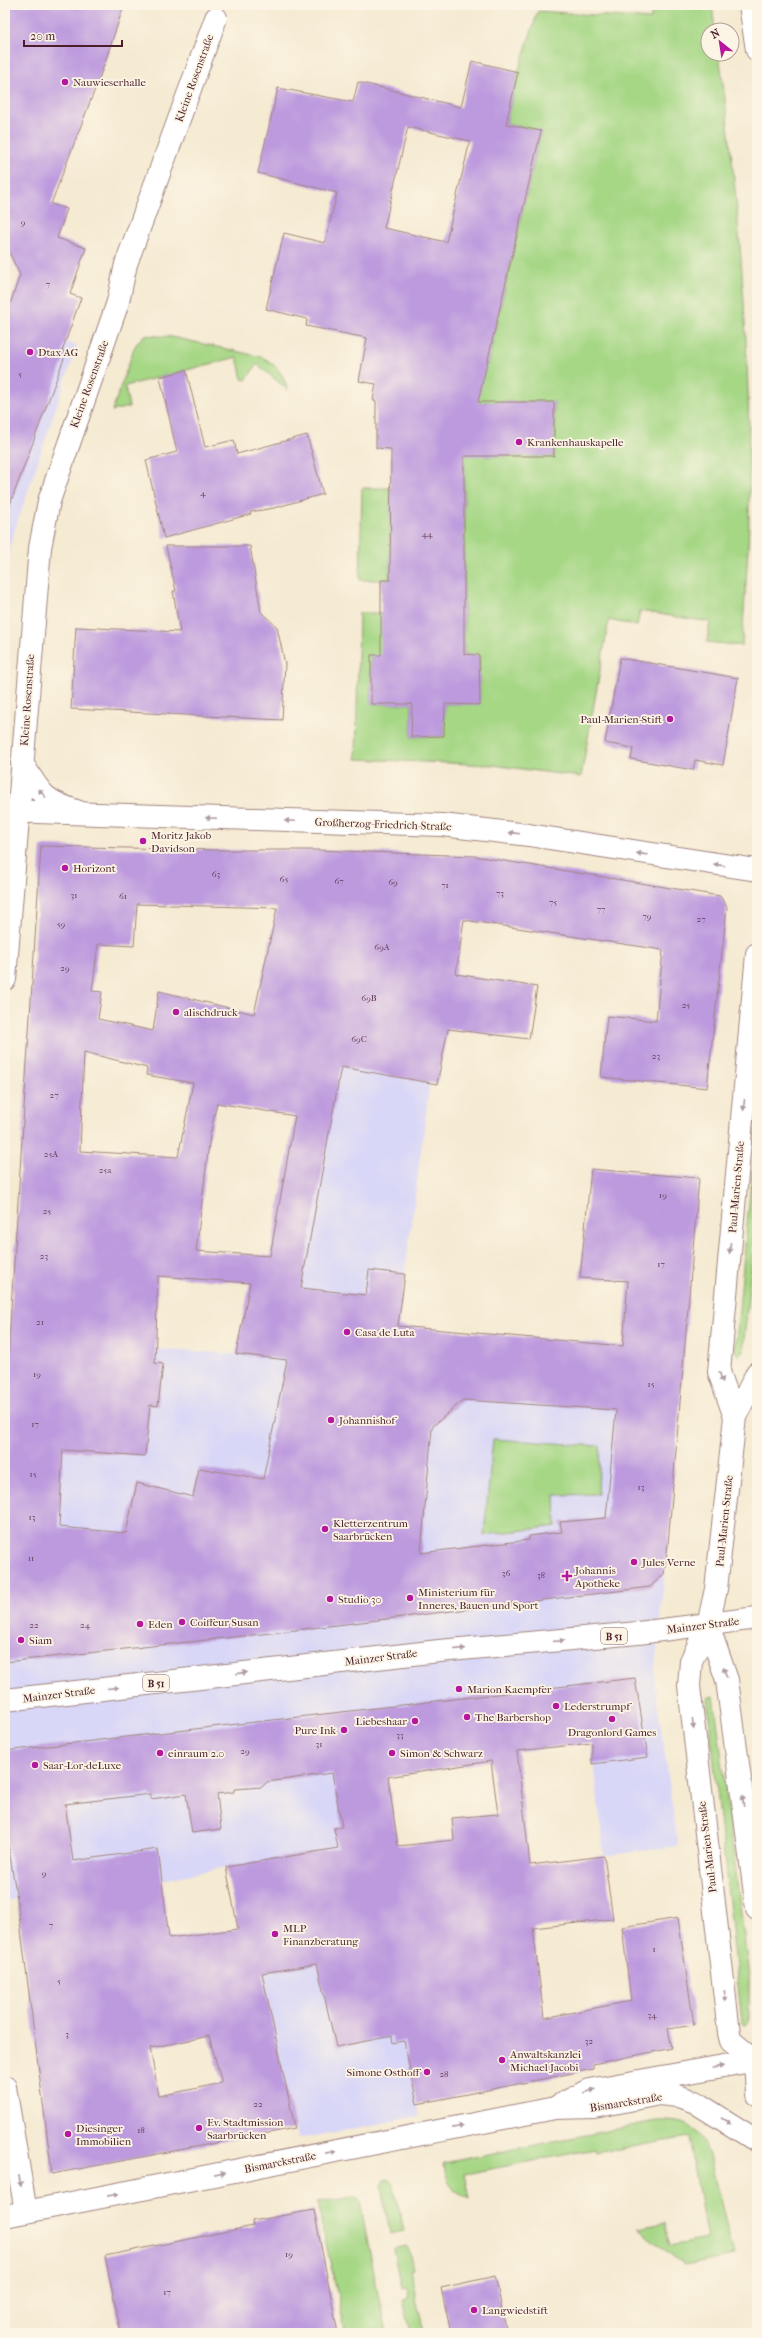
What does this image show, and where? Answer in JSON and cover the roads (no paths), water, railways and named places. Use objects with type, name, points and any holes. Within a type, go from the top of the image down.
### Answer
[{"type":"main road","points":[[750,5],[757,50]]},
{"type":"main road","name":"Kleine Rosenstraße","points":[[5,980],[12,811],[22,763],[37,570],[50,501],[118,302],[126,264],[216,18]]},
{"type":"main road","points":[[22,763],[42,795],[57,804],[89,815]]},
{"type":"main road","name":"Kleine Rosenstraße","points":[[5,790],[22,763]]},
{"type":"main road","name":"Großherzog-Friedrich-Straße","points":[[12,811],[89,815],[442,825],[529,835],[757,870]]},
{"type":"main road","name":"Paul-Marien-Straße","points":[[735,1418],[719,1372],[757,954]]},
{"type":"main road","name":"Paul-Marien-Straße","points":[[756,2059],[731,2041],[729,2033],[689,1686],[691,1661],[708,1625],[720,1566],[735,1418],[757,1373]]},
{"type":"main road","name":"Mainzer Straße","points":[[5,1700],[439,1650],[574,1640],[757,1618]]},
{"type":"main road","points":[[708,1625],[727,1680],[757,1909]]},
{"type":"main road","points":[[756,2059],[757,2094]]},
{"type":"main road","name":"Bismarckstraße","points":[[555,2108],[589,2090],[756,2059]]},
{"type":"main road","points":[[5,2088],[15,2214]]},
{"type":"main road","name":"Bismarckstraße","points":[[15,2214],[555,2108],[594,2107],[659,2094],[678,2096],[695,2102],[757,2141]]},
{"type":"place","name":"Nauwieserhalle","points":[[65,82]]},
{"type":"place","name":"Dtax AG","points":[[30,352]]},
{"type":"place","name":"Krankenhauskapelle","points":[[519,442]]},
{"type":"place","name":"Paul-Marien-Stift","points":[[670,719]]},
{"type":"place","name":"Moritz Jakob Davidson","points":[[143,841]]},
{"type":"place","name":"Horizont","points":[[65,868]]},
{"type":"place","name":"alischdruck","points":[[176,1012]]},
{"type":"place","name":"Casa de Luta","points":[[347,1332]]},
{"type":"place","name":"Johannishof","points":[[331,1420]]},
{"type":"place","name":"Kletterzentrum Saarbrücken","points":[[325,1529]]},
{"type":"place","name":"Jules Verne","points":[[634,1562]]},
{"type":"place","name":"Johannis Apotheke","points":[[567,1576]]},
{"type":"place","name":"Ministerium für Inneres, Bauen und Sport","points":[[410,1598]]},
{"type":"place","name":"Studio 30","points":[[330,1599]]},
{"type":"place","name":"Coiffeur Susan","points":[[182,1622]]},
{"type":"place","name":"Eden","points":[[140,1624]]},
{"type":"place","name":"Siam","points":[[21,1640]]},
{"type":"place","name":"Marion Kaempfer","points":[[459,1689]]},
{"type":"place","name":"Lederstrumpf","points":[[556,1706]]},
{"type":"place","name":"The Barbershop","points":[[467,1717]]},
{"type":"place","name":"Dragonlord Games","points":[[612,1719]]},
{"type":"place","name":"Liebeshaar","points":[[415,1721]]},
{"type":"place","name":"Pure Ink","points":[[344,1730]]},
{"type":"place","name":"einraum 2.0","points":[[160,1753]]},
{"type":"place","name":"Simon & Schwarz","points":[[392,1753]]},
{"type":"place","name":"Saar-Lor-deLuxe","points":[[35,1765]]},
{"type":"place","name":"MLP Finanzberatung","points":[[275,1934]]},
{"type":"place","name":"Anwaltskanzlei Michael Jacobi","points":[[502,2060]]},
{"type":"place","name":"Simone Osthoff","points":[[427,2072]]},
{"type":"place","name":"Ev. Stadtmission Saarbrücken","points":[[199,2128]]},
{"type":"place","name":"Diesinger Immobilien","points":[[68,2134]]},
{"type":"place","name":"Langwiedstift","points":[[474,2310]]}]
